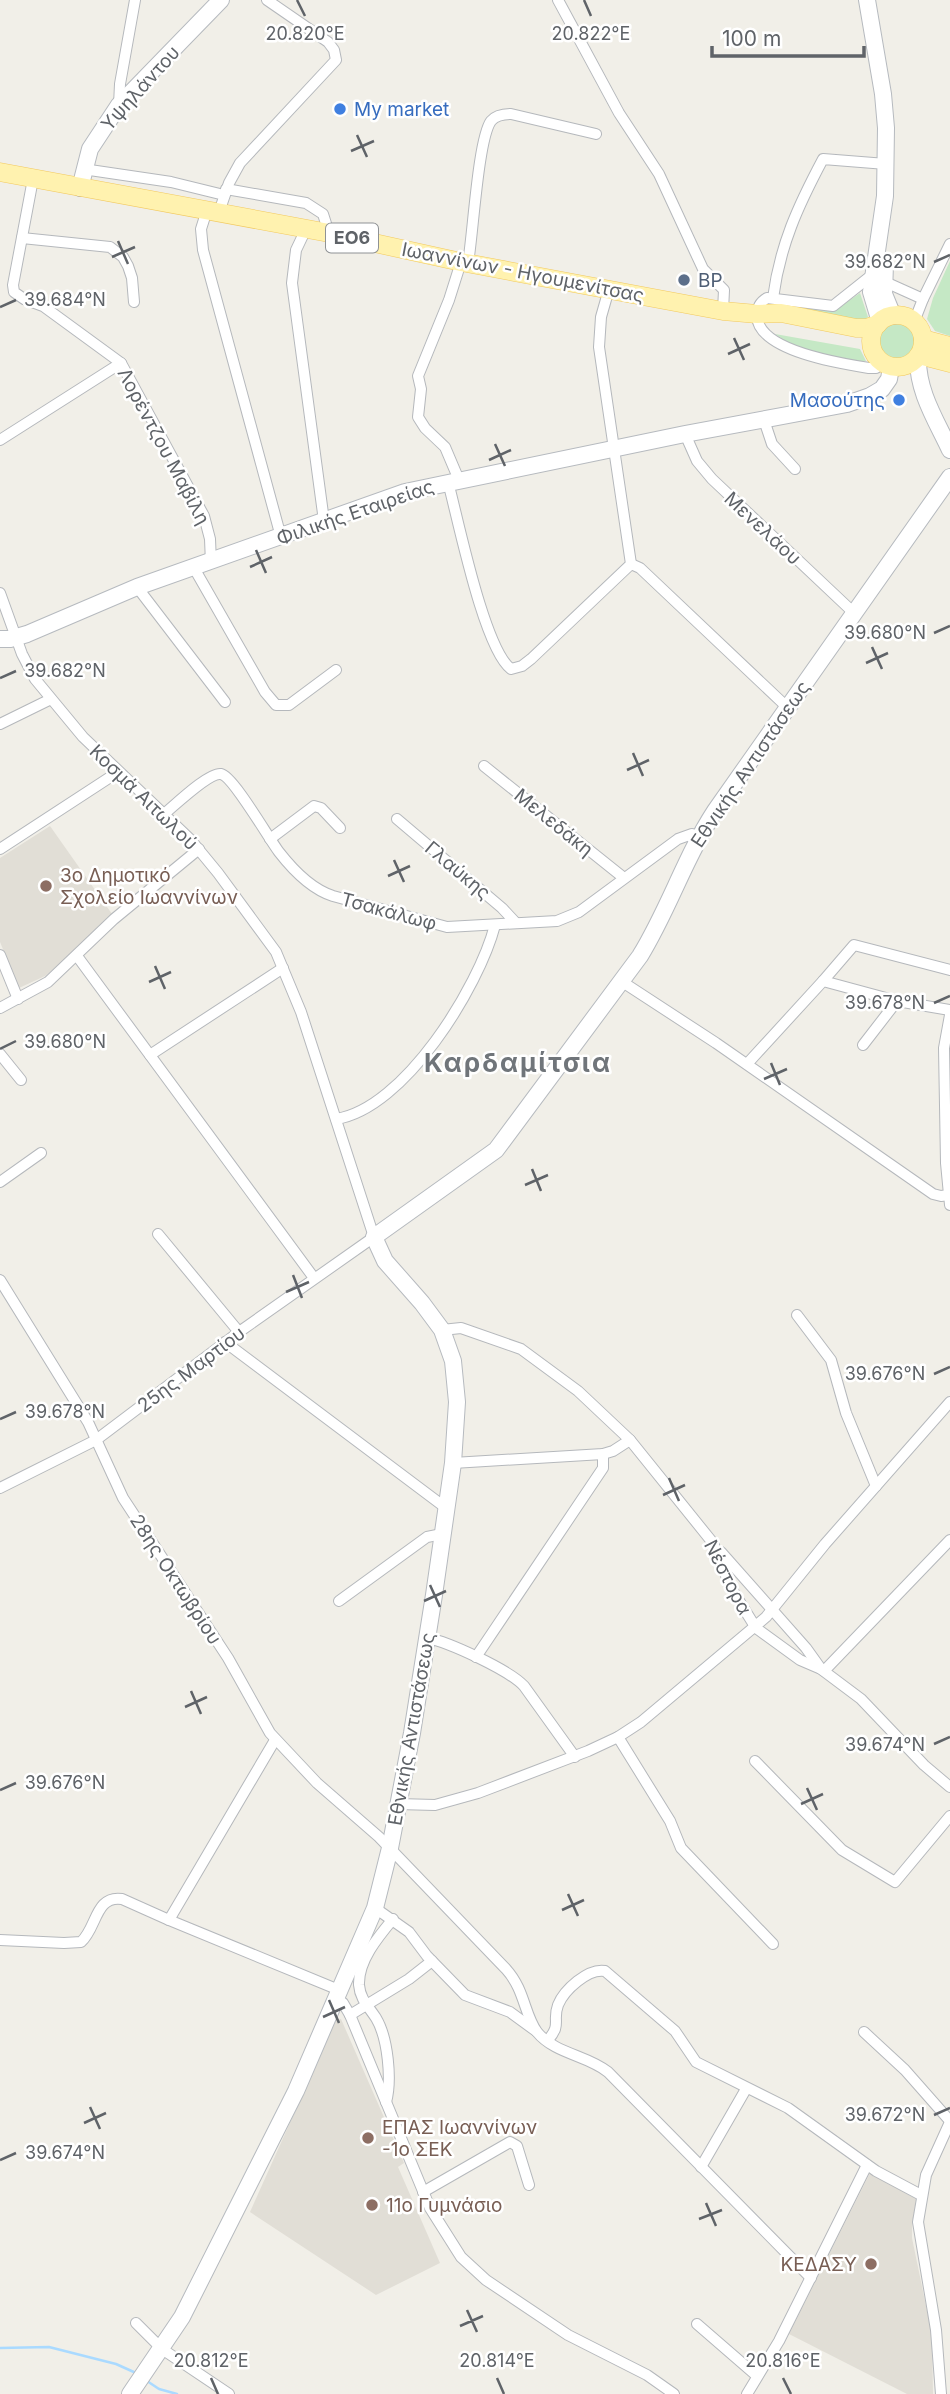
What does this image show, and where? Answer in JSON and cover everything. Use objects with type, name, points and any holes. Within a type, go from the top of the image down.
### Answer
[{"type":"main road","name":"Ιωαννίνων - Ηγουμενίτσας","points":[[0,172],[80,188],[219,202],[306,229],[723,311],[781,313],[856,328],[867,328],[884,321]]},
{"type":"main road","name":"Ιωαννίνων - Ηγουμενίτσας","points":[[757,314],[778,323],[855,339],[872,349]]},
{"type":"main road","name":"ΕΟ6","points":[[884,321],[904,316],[914,322]]},
{"type":"main road","points":[[872,349],[872,335],[884,321]]},
{"type":"main road","points":[[914,322],[920,350]]},
{"type":"main road","points":[[890,366],[908,365],[920,350],[950,346]]},
{"type":"main road","name":"ΕΟ6","points":[[872,349],[890,366]]},
{"type":"main road","points":[[920,350],[950,363]]},
{"type":"street","points":[[119,105],[120,84],[135,0]]},
{"type":"street","name":"Υψηλάντου","points":[[80,188],[90,149],[119,105],[221,0]]},
{"type":"street","points":[[267,0],[328,42],[334,50],[336,60],[245,157],[201,229],[203,250],[281,537]]},
{"type":"street","points":[[558,0],[619,113],[659,174],[703,269],[724,290],[723,311]]},
{"type":"street","points":[[867,0],[884,104],[885,196],[878,278],[884,294],[884,321]]},
{"type":"street","points":[[596,134],[511,114],[499,115],[492,120],[483,147],[465,262],[418,376],[421,389],[417,411],[420,423],[445,447],[488,627],[496,650],[505,664],[511,668],[522,666],[531,659],[631,564]]},
{"type":"street","points":[[773,298],[777,266],[790,223],[823,159],[886,164]]},
{"type":"street","points":[[83,169],[171,182],[219,202],[306,203],[323,214],[329,233]]},
{"type":"street","name":"Λορέντζου Μαβίλη","points":[[33,179],[13,285],[14,292],[43,306],[121,363],[204,516],[210,539],[211,563]]},
{"type":"street","points":[[306,229],[296,250],[292,284],[324,521]]},
{"type":"street","points":[[22,238],[110,247],[123,257],[132,278],[134,302]]},
{"type":"street","points":[[914,322],[950,244]]},
{"type":"street","points":[[878,278],[833,306],[773,298],[763,300],[757,314],[758,324],[762,330],[797,353],[869,368],[890,366],[923,394]]},
{"type":"street","points":[[878,278],[923,299]]},
{"type":"street","points":[[609,289],[601,317],[599,347],[631,564]]},
{"type":"street","points":[[920,350],[919,380],[923,394],[950,450]]},
{"type":"street","points":[[0,440],[121,363]]},
{"type":"street","name":"Φιλικής Εταιρείας","points":[[8,639],[137,587],[211,563],[396,495],[685,434],[847,404],[882,389],[888,382],[890,366]]},
{"type":"street","points":[[764,420],[772,444],[795,469]]},
{"type":"street","name":"Μενελάου","points":[[685,434],[697,461],[712,479],[854,613]]},
{"type":"street","name":"Εθνικής Αντιστάσεως","points":[[133,2389],[182,2317],[296,2091],[375,1908],[390,1848],[443,1534],[453,1463],[456,1384],[442,1330],[385,1261],[374,1237],[496,1150],[621,981],[658,925],[699,836],[950,477]]},
{"type":"street","points":[[631,564],[640,568],[788,708]]},
{"type":"street","points":[[194,568],[260,684],[274,703],[289,705],[336,670]]},
{"type":"street","points":[[137,587],[225,702]]},
{"type":"street","name":"Κοσμά Αιτωλού","points":[[0,593],[8,639],[30,672],[83,737],[199,849],[258,925],[284,968],[374,1237]]},
{"type":"street","points":[[0,724],[51,699]]},
{"type":"street","name":"Μελεδάκη","points":[[485,766],[624,878]]},
{"type":"street","points":[[0,849],[118,772]]},
{"type":"street","name":"Τσακάλωφ","points":[[164,814],[207,779],[221,774],[234,785],[270,839],[303,879],[326,894],[442,926],[557,921],[569,917],[678,839],[692,834],[699,836]]},
{"type":"street","points":[[270,839],[314,806],[321,808],[340,828]]},
{"type":"street","name":"Γλαύκης","points":[[397,819],[516,923]]},
{"type":"street","points":[[0,1008],[48,982],[114,919],[199,849]]},
{"type":"street","points":[[336,1119],[357,1115],[373,1106],[431,1047],[459,1006],[492,939],[495,925]]},
{"type":"street","points":[[747,1064],[854,945],[950,970]]},
{"type":"street","points":[[0,955],[18,999]]},
{"type":"street","points":[[77,956],[314,1278]]},
{"type":"street","points":[[150,1055],[284,968]]},
{"type":"street","points":[[621,981],[747,1064],[933,1194],[941,1196],[949,1192],[944,1048],[950,1013],[823,981]]},
{"type":"street","points":[[863,1045],[897,1000]]},
{"type":"street","points":[[0,1054],[21,1080]]},
{"type":"street","points":[[0,1182],[41,1153]]},
{"type":"street","points":[[158,1234],[239,1332]]},
{"type":"street","name":"25ης Μαρτίου","points":[[0,1488],[96,1440],[225,1342],[374,1237]]},
{"type":"street","name":"28ης Οκτωβρίου","points":[[0,1280],[71,1395],[123,1498],[228,1658],[275,1740],[317,1783],[372,1830],[516,1980],[538,2032]]},
{"type":"street","points":[[797,1315],[831,1360],[846,1413],[876,1486]]},
{"type":"street","name":"Νέστορα","points":[[442,1330],[461,1328],[525,1351],[578,1391],[629,1440],[713,1543],[731,1588],[755,1628],[800,1660],[823,1670],[867,1705],[924,1765],[950,1787]]},
{"type":"street","points":[[225,1342],[446,1508]]},
{"type":"street","points":[[398,1804],[435,1805],[452,1802],[523,1778],[618,1737],[655,1712],[772,1611],[950,1402]]},
{"type":"street","points":[[453,1463],[603,1454],[629,1440]]},
{"type":"street","points":[[476,1657],[603,1468],[603,1454]]},
{"type":"street","points":[[339,1601],[427,1537],[443,1534]]},
{"type":"street","points":[[713,1543],[823,1670],[950,1540]]},
{"type":"street","points":[[427,1638],[476,1657],[521,1682],[575,1757]]},
{"type":"street","points":[[618,1737],[670,1821],[681,1848],[773,1944]]},
{"type":"street","points":[[169,1920],[275,1740]]},
{"type":"street","points":[[755,1761],[844,1852],[895,1882],[950,1816]]},
{"type":"street","points":[[0,1940],[80,1942],[91,1930],[103,1903],[114,1897],[338,1994],[350,2015],[423,2192],[451,2243],[480,2275],[568,2335],[647,2375],[674,2394]]},
{"type":"street","points":[[375,1908],[410,1932],[432,1961],[465,1995],[510,2012],[561,2050],[605,2069],[811,2278]]},
{"type":"street","points":[[385,2104],[387,2046],[379,2024],[359,1990],[361,1970],[375,1942],[393,1919]]},
{"type":"street","points":[[350,2015],[409,1979],[432,1961]]},
{"type":"street","points":[[548,2040],[556,2029],[560,2001],[582,1978],[601,1970],[611,1975],[675,2031],[693,2060],[788,2108],[867,2165],[921,2195]]},
{"type":"street","points":[[864,2032],[905,2070],[950,2122],[928,2167],[921,2195],[918,2231],[936,2330],[941,2394]]},
{"type":"street","points":[[701,2166],[746,2089]]},
{"type":"street","points":[[423,2192],[510,2142],[517,2146],[529,2185]]},
{"type":"street","points":[[747,2394],[779,2341],[867,2165]]},
{"type":"street","points":[[136,2323],[162,2349],[229,2394]]},
{"type":"street","points":[[697,2324],[757,2376]]},
{"type":"shaded area","name":"3ο Δημοτικό Σχολείο Ιωαννίνων","points":[[50,826],[112,914],[72,954],[45,976],[19,988],[0,942],[0,858]]},
{"type":"shaded area","points":[[341,2019],[404,2163],[398,2167],[440,2263],[376,2295],[250,2212],[336,2020]]},
{"type":"shaded area","name":"ΚΕΔΑΣΥ","points":[[870,2173],[916,2199],[912,2238],[932,2335],[933,2394],[907,2394],[789,2334]]},
{"type":"green space","points":[[950,261],[950,336],[935,331],[927,319],[933,298]]},
{"type":"green space","points":[[860,293],[868,317],[864,321],[785,306],[784,303],[834,311]]},
{"type":"green space","points":[[897,324],[910,329],[915,342],[910,355],[897,360],[884,355],[879,342],[884,329]]},
{"type":"green space","points":[[775,334],[860,349],[866,361],[857,362],[798,349]]},
{"type":"waterway","points":[[0,2348],[49,2347],[116,2364],[136,2373]]},
{"type":"waterway","points":[[147,2381],[159,2389],[177,2394]]},
{"type":"place","name":"My market","points":[[340,109]]},
{"type":"place","name":"BP","points":[[684,280]]},
{"type":"place","name":"Μασούτης","points":[[899,400]]},
{"type":"place","name":"3ο Δημοτικό Σχολείο Ιωαννίνων","points":[[46,886]]},
{"type":"place","name":"ΕΠΑΣ Ιωαννίνων -1ο ΣΕΚ","points":[[368,2138]]},
{"type":"place","name":"11o Γυμνάσιο","points":[[372,2205]]},
{"type":"place","name":"ΚΕΔΑΣΥ","points":[[871,2264]]},
{"type":"district","name":"Καρδαμίτσια","points":[[518,1063]]}]
